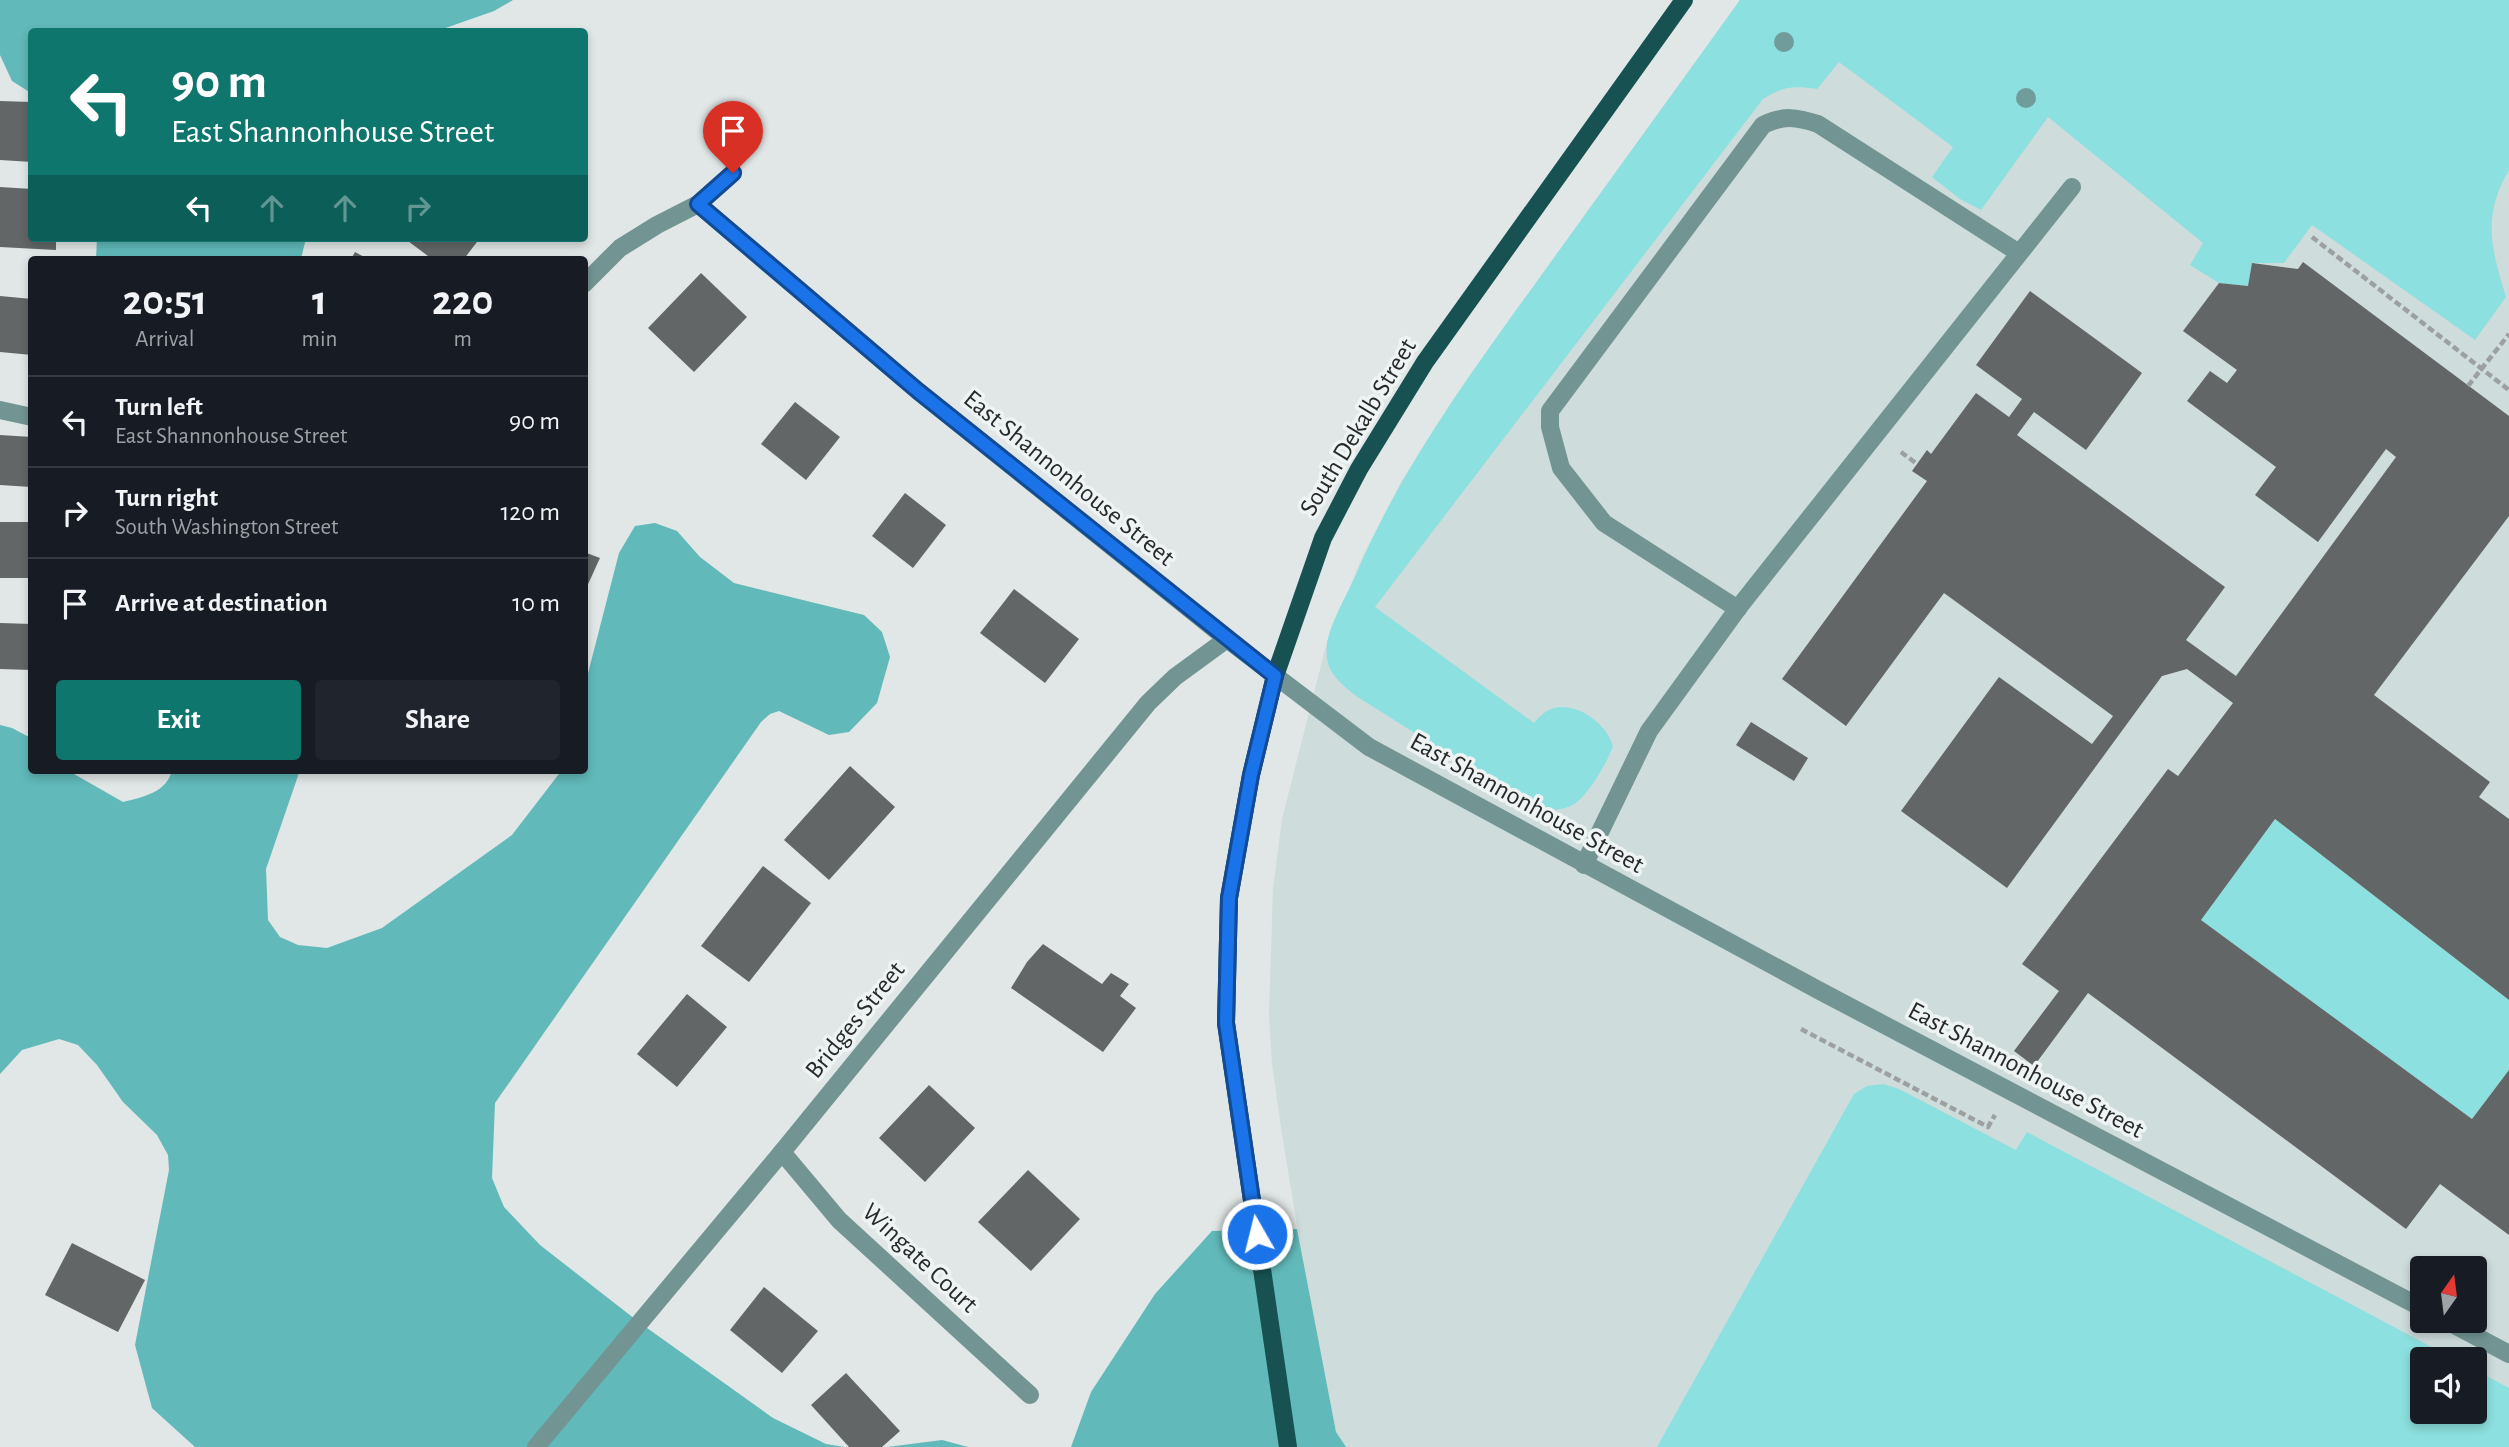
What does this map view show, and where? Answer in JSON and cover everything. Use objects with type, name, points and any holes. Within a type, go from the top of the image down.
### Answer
[{"type":"main road","name":"South Dekalb Street","points":[[1288,1447],[1226,1023],[1229,898],[1251,775],[1275,676],[1323,538],[1359,469],[1400,401],[1425,362],[1684,0]]},
{"type":"street","points":[[1738,609],[1604,523],[1562,468],[1550,427],[1550,411],[1763,125],[1776,118],[1795,117],[1818,124],[2019,253]]},
{"type":"street","points":[[588,280],[620,248],[698,204],[733,173]]},
{"type":"street","points":[[1584,865],[1649,731],[1738,609],[2072,187]]},
{"type":"street","name":"East Shannonhouse Street","points":[[698,204],[918,391],[1227,639],[1369,747],[1584,865],[2410,1302]]},
{"type":"street","points":[[0,411],[28,416]]},
{"type":"street","name":"Bridges Street","points":[[536,1447],[782,1152],[1148,703],[1175,677],[1227,639]]},
{"type":"street","name":"Wingate Court","points":[[782,1152],[839,1220],[1030,1395]]},
{"type":"street","points":[[2471,1334],[2509,1354]]},
{"type":"path","points":[[2312,237],[2509,390]]},
{"type":"path","points":[[2468,386],[2509,334]]},
{"type":"shaded area","points":[[0,0],[513,0],[494,11],[446,28],[28,28],[28,91],[12,81],[0,55]]},
{"type":"shaded area","points":[[1740,0],[2509,0],[2509,1447],[1339,1447],[1310,1304],[1272,1063],[1269,1016],[1273,889],[1282,819],[1327,642],[1361,560],[1401,482],[1455,397]]},
{"type":"shaded area","points":[[1740,0],[2509,0],[2509,170],[2495,202],[2492,217],[2493,247],[2506,297],[2475,340],[2312,225],[2284,263],[2252,263],[2248,286],[2219,283],[2190,265],[2203,243],[2048,117],[1981,210],[1960,199],[1932,177],[1953,147],[1839,62],[1817,89],[1788,88],[1770,95],[1763,99],[1375,607],[1534,723],[1551,709],[1561,707],[1580,711],[1604,730],[1613,746],[1588,791],[1569,807],[1540,812],[1356,696],[1330,669],[1328,638],[1373,537],[1438,423]]},
{"type":"shaded area","points":[[97,242],[305,242],[302,256],[96,256]]},
{"type":"shaded area","points":[[655,523],[677,531],[700,557],[734,583],[864,615],[882,632],[890,657],[877,703],[849,732],[829,735],[779,711],[770,714],[761,722],[495,1103],[492,1178],[504,1207],[540,1245],[640,1323],[773,1418],[826,1444],[845,1447],[195,1447],[152,1408],[135,1345],[169,1170],[168,1155],[157,1135],[123,1102],[97,1065],[78,1045],[59,1039],[22,1050],[0,1074],[0,725],[28,736],[28,774],[74,774],[123,802],[146,796],[159,789],[170,774],[299,774],[266,869],[268,920],[280,937],[298,945],[327,948],[382,928],[512,835],[559,774],[588,774],[588,673],[619,553],[635,526]]},
{"type":"shaded area","points":[[2275,819],[2509,1000],[2509,1070],[2472,1119],[2201,920]]},
{"type":"shaded area","points":[[1883,1084],[1899,1089],[2016,1150],[2027,1132],[2432,1347],[2410,1347],[2410,1424],[2487,1424],[2487,1376],[2509,1388],[2509,1447],[1657,1447],[1854,1094],[1867,1086]]},
{"type":"shaded area","points":[[1297,1229],[1336,1432],[1346,1447],[1071,1447],[1091,1392],[1155,1294],[1212,1231]]},
{"type":"shaded area","points":[[942,1440],[968,1447],[887,1447]]},
{"type":"building","points":[[0,101],[28,102],[28,162],[0,160]]},
{"type":"building","points":[[0,187],[28,189],[28,242],[56,242],[56,250],[0,247]]},
{"type":"building","points":[[409,242],[477,242],[466,256],[428,256]]},
{"type":"building","points":[[2303,262],[2509,416],[2509,516],[2374,695],[2490,782],[2479,797],[2509,819],[2509,1000],[2275,819],[2201,920],[2472,1119],[2509,1070],[2509,1235],[2440,1184],[2406,1229],[2088,993],[2034,1066],[2014,1051],[2059,991],[2022,964],[2168,769],[2178,776],[2233,703],[2187,669],[2162,676],[2007,888],[1901,811],[1999,677],[2092,744],[2113,716],[1944,593],[1846,726],[1782,679],[1927,481],[1912,471],[1927,450],[1931,454],[1976,393],[2009,417],[2022,399],[1976,365],[2030,291],[2142,373],[2086,450],[2034,412],[2017,435],[2225,587],[2186,640],[2236,676],[2396,457],[2386,449],[2318,542],[2255,495],[2276,467],[2187,401],[2210,371],[2227,383],[2237,370],[2183,331],[2219,283],[2248,286],[2252,263],[2298,269]]},
{"type":"building","points":[[701,273],[747,317],[694,372],[648,328]]},
{"type":"building","points":[[0,296],[28,299],[28,355],[0,352]]},
{"type":"building","points":[[795,402],[840,437],[806,480],[761,444]]},
{"type":"building","points":[[0,435],[28,437],[28,487],[0,485]]},
{"type":"building","points":[[905,493],[946,525],[913,568],[872,536]]},
{"type":"building","points":[[0,522],[28,522],[28,578],[0,578]]},
{"type":"building","points":[[588,554],[600,558],[588,584]]},
{"type":"building","points":[[1014,589],[1079,639],[1045,683],[980,633]]},
{"type":"building","points":[[0,623],[28,624],[28,670],[0,669]]},
{"type":"building","points":[[1751,722],[1808,758],[1794,781],[1736,745]]},
{"type":"building","points":[[850,766],[895,807],[829,880],[784,840]]},
{"type":"building","points":[[763,866],[811,903],[749,982],[701,946]]},
{"type":"building","points":[[1043,944],[1102,984],[1111,973],[1129,984],[1120,996],[1136,1008],[1103,1052],[1011,988],[1027,962]]},
{"type":"building","points":[[687,994],[727,1027],[677,1087],[637,1054]]},
{"type":"building","points":[[929,1085],[975,1128],[925,1182],[879,1138]]},
{"type":"building","points":[[1028,1170],[1080,1219],[1031,1271],[978,1222]]},
{"type":"building","points":[[72,1243],[145,1280],[118,1332],[45,1295]]},
{"type":"building","points":[[764,1287],[818,1331],[782,1373],[730,1330]]},
{"type":"building","points":[[846,1373],[900,1431],[882,1447],[849,1447],[811,1405]]},
{"type":"route","points":[[733,173],[698,204],[918,391],[1275,676],[1251,775],[1229,898],[1226,1023],[1257,1234]]}]
